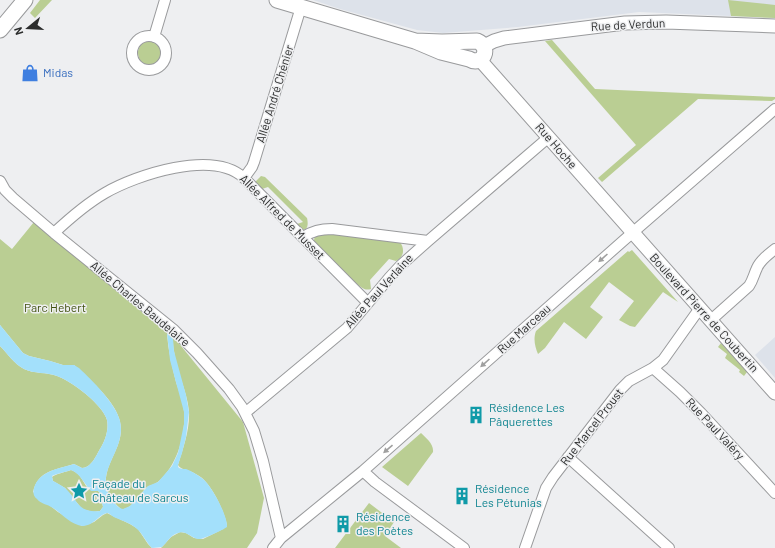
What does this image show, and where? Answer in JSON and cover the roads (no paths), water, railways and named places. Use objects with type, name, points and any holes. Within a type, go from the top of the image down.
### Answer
[{"type":"main road","name":"Rue de Verdun","points":[[277,0],[415,41],[442,42],[476,51]]},
{"type":"main road","points":[[0,30],[25,1]]},
{"type":"street","points":[[154,37],[165,0]]},
{"type":"street","name":"Allée André Chénier","points":[[244,178],[254,162],[301,7]]},
{"type":"street","name":"Rue de Verdun","points":[[476,51],[494,41],[504,38],[625,23],[666,22],[775,26]]},
{"type":"street","name":"Rue Hoche","points":[[476,51],[632,233]]},
{"type":"street","name":"Rue Marceau","points":[[273,548],[281,538],[363,471],[632,233],[775,109]]},
{"type":"street","name":"Allée Paul Verlaine","points":[[245,413],[347,328],[401,265],[549,138]]},
{"type":"street","name":"Allée Alfred de Musset","points":[[54,233],[96,198],[124,183],[151,173],[195,165],[224,167],[236,171],[244,178],[368,304]]},
{"type":"street","name":"Allée Charles Baudelaire","points":[[0,182],[13,198],[54,233],[174,330],[215,372],[229,389],[245,413],[257,440],[281,538]]},
{"type":"street","points":[[303,237],[320,229],[332,229],[428,241]]},
{"type":"street","name":"Boulevard Pierre de Coubertin","points":[[632,233],[775,393]]},
{"type":"street","points":[[711,320],[749,286],[759,263],[775,249]]},
{"type":"street","name":"Rue Marcel Proust","points":[[525,548],[546,488],[553,477],[624,385],[653,368],[668,354],[700,308]]},
{"type":"street","name":"Rue Paul Valéry","points":[[653,368],[701,413],[775,493]]},
{"type":"street","points":[[568,457],[669,548]]},
{"type":"street","points":[[363,471],[375,482],[464,548]]},
{"type":"water","points":[[0,325],[23,353],[63,365],[74,365],[90,379],[109,400],[118,414],[121,432],[119,442],[108,470],[106,480],[107,489],[115,504],[123,509],[130,506],[148,486],[158,482],[172,466],[178,453],[184,424],[184,412],[170,360],[167,333],[173,339],[174,351],[189,412],[186,437],[178,466],[179,468],[192,472],[206,482],[222,509],[227,522],[227,527],[200,539],[181,532],[171,537],[162,547],[152,548],[135,527],[127,522],[115,518],[108,513],[83,526],[71,522],[53,508],[39,501],[33,492],[36,482],[45,474],[74,464],[82,468],[91,464],[105,439],[107,420],[100,408],[86,394],[71,383],[57,376],[32,372],[20,367],[0,346]],"holes":[[[71,470],[91,491],[98,491],[100,493],[103,507],[100,511],[92,511],[83,508],[65,488],[53,481],[53,475]]]},
{"type":"place","name":"Midas","points":[[30,73]]},
{"type":"place","name":"Résidence Les Pâquerettes","points":[[476,415]]},
{"type":"place","name":"Façade du Château de Sarcus","points":[[79,491]]},
{"type":"place","name":"Résidence Les Pétunias","points":[[462,496]]},
{"type":"place","name":"Résidence des Poètes","points":[[343,524]]},
{"type":"park label","name":"Parc Hebert","points":[[55,308]]}]
